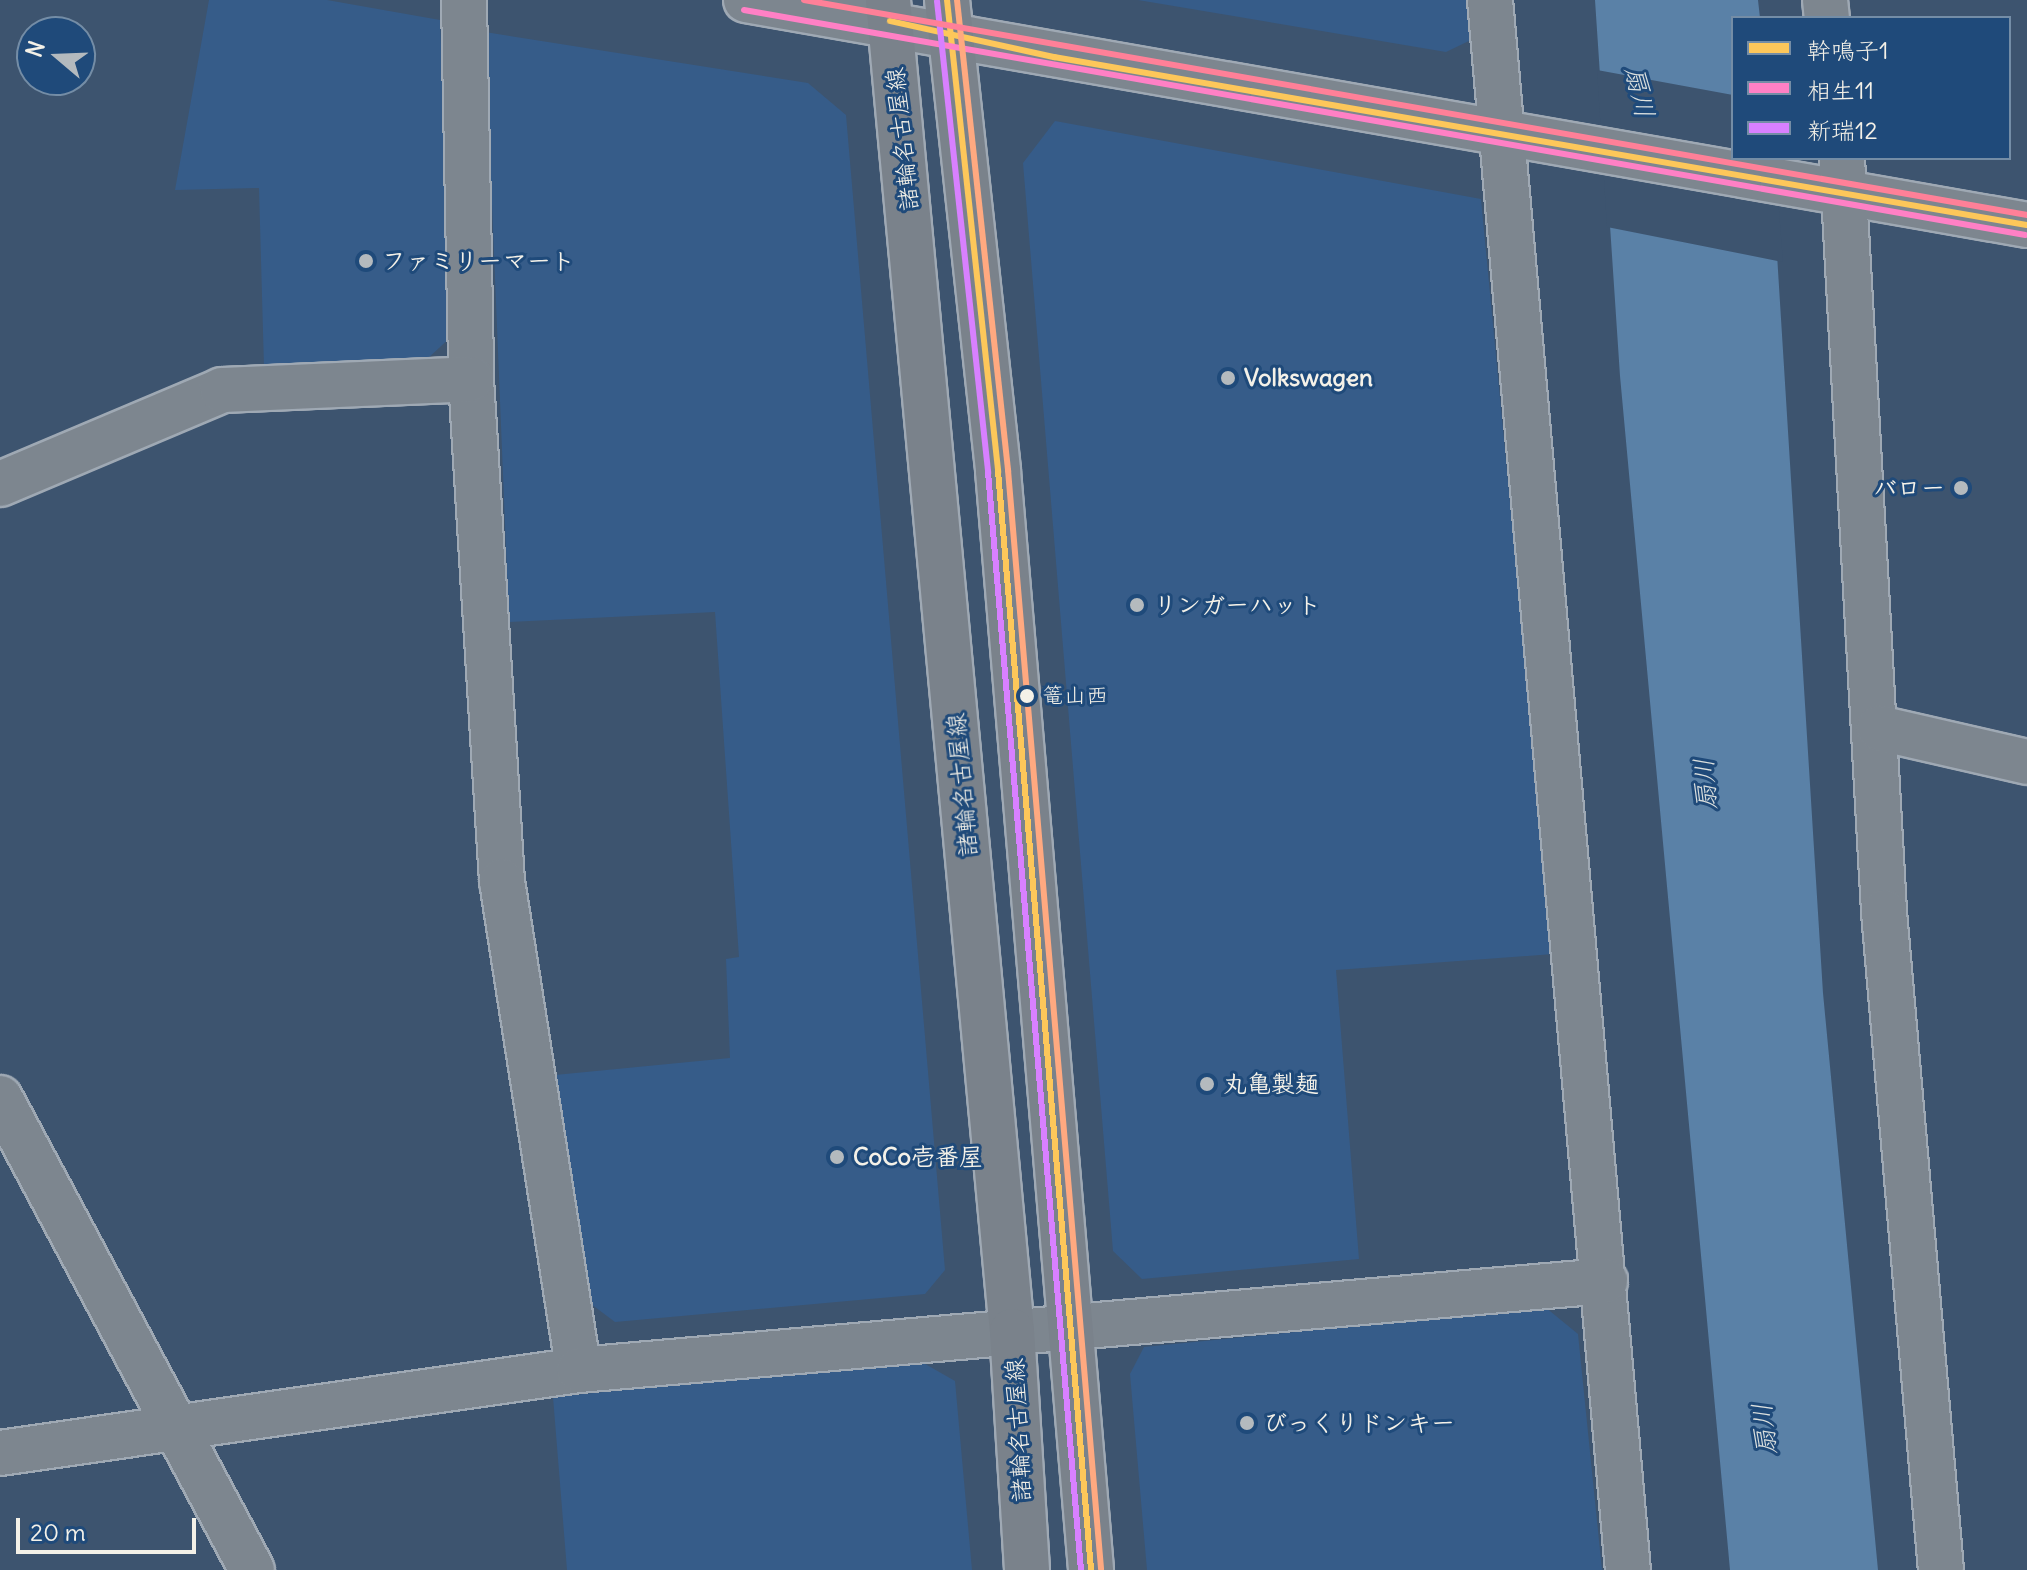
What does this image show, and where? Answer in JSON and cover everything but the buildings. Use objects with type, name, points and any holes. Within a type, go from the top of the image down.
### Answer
[{"type":"main road","name":"諸輪名古屋線","points":[[889,10],[1012,1331],[1027,1570]]},
{"type":"main road","points":[[949,18],[998,471],[1091,1570]]},
{"type":"street","points":[[464,0],[471,379],[502,881],[579,1370]]},
{"type":"street","points":[[746,0],[889,10],[949,18],[1501,136],[1574,145],[1783,184],[1844,176],[2027,225]]},
{"type":"street","points":[[1490,0],[1628,1570]]},
{"type":"street","points":[[1844,176],[1879,728],[1884,912],[1941,1570]]},
{"type":"street","points":[[0,484],[222,390],[471,379]]},
{"type":"street","points":[[1879,728],[2027,762]]},
{"type":"street","points":[[0,1098],[252,1570]]},
{"type":"street","points":[[0,1453],[579,1370],[1605,1281]]},
{"type":"shaded area","points":[[209,0],[327,0],[440,20],[453,335],[426,360],[264,367],[259,188],[175,190]]},
{"type":"shaded area","points":[[1138,0],[1469,0],[1473,39],[1446,52]]},
{"type":"shaded area","points":[[485,32],[808,83],[846,115],[945,1270],[925,1294],[615,1322],[591,1304],[555,1075],[730,1058],[726,959],[739,957],[715,612],[509,622]]},
{"type":"shaded area","points":[[1055,121],[1481,199],[1553,954],[1336,970],[1359,1259],[1142,1279],[1113,1251],[1023,163]]},
{"type":"shaded area","points":[[1545,1307],[1578,1334],[1602,1570],[1147,1570],[1130,1374],[1144,1347]]},
{"type":"shaded area","points":[[920,1361],[955,1381],[972,1570],[567,1570],[553,1397]]},
{"type":"water","name":"扇川","points":[[1595,0],[1758,0],[1760,16],[1731,16],[1731,160],[1771,160],[1823,993],[1878,1570],[1730,1570],[1620,376]]},
{"type":"pier","points":[[1597,70],[1731,95],[1731,160],[1775,160],[1783,262],[1607,227]]},
{"type":"transit line","points":[[804,0],[2027,215]]},
{"type":"transit line","name":"幹鳴子1","points":[[947,0],[998,471],[1091,1570]]},
{"type":"transit line","points":[[957,0],[1008,470],[1101,1569]]},
{"type":"transit line","name":"新瑞12","points":[[937,1],[988,472],[1081,1570]]},
{"type":"transit line","name":"相生11","points":[[744,10],[2025,235]]},
{"type":"transit line","name":"幹鳴子1","points":[[890,21],[1054,57],[2027,225]]},
{"type":"place","name":"ファミリーマート","points":[[366,261]]},
{"type":"place","name":"Volkswagen","points":[[1228,378]]},
{"type":"place","name":"バロー","points":[[1961,488]]},
{"type":"place","name":"リンガーハット","points":[[1137,605]]},
{"type":"place","name":"篭山西","points":[[1027,696]]},
{"type":"place","name":"丸亀製麺","points":[[1207,1084]]},
{"type":"place","name":"CoCo壱番屋","points":[[837,1157]]},
{"type":"place","name":"びっくりドンキー","points":[[1247,1423]]}]
